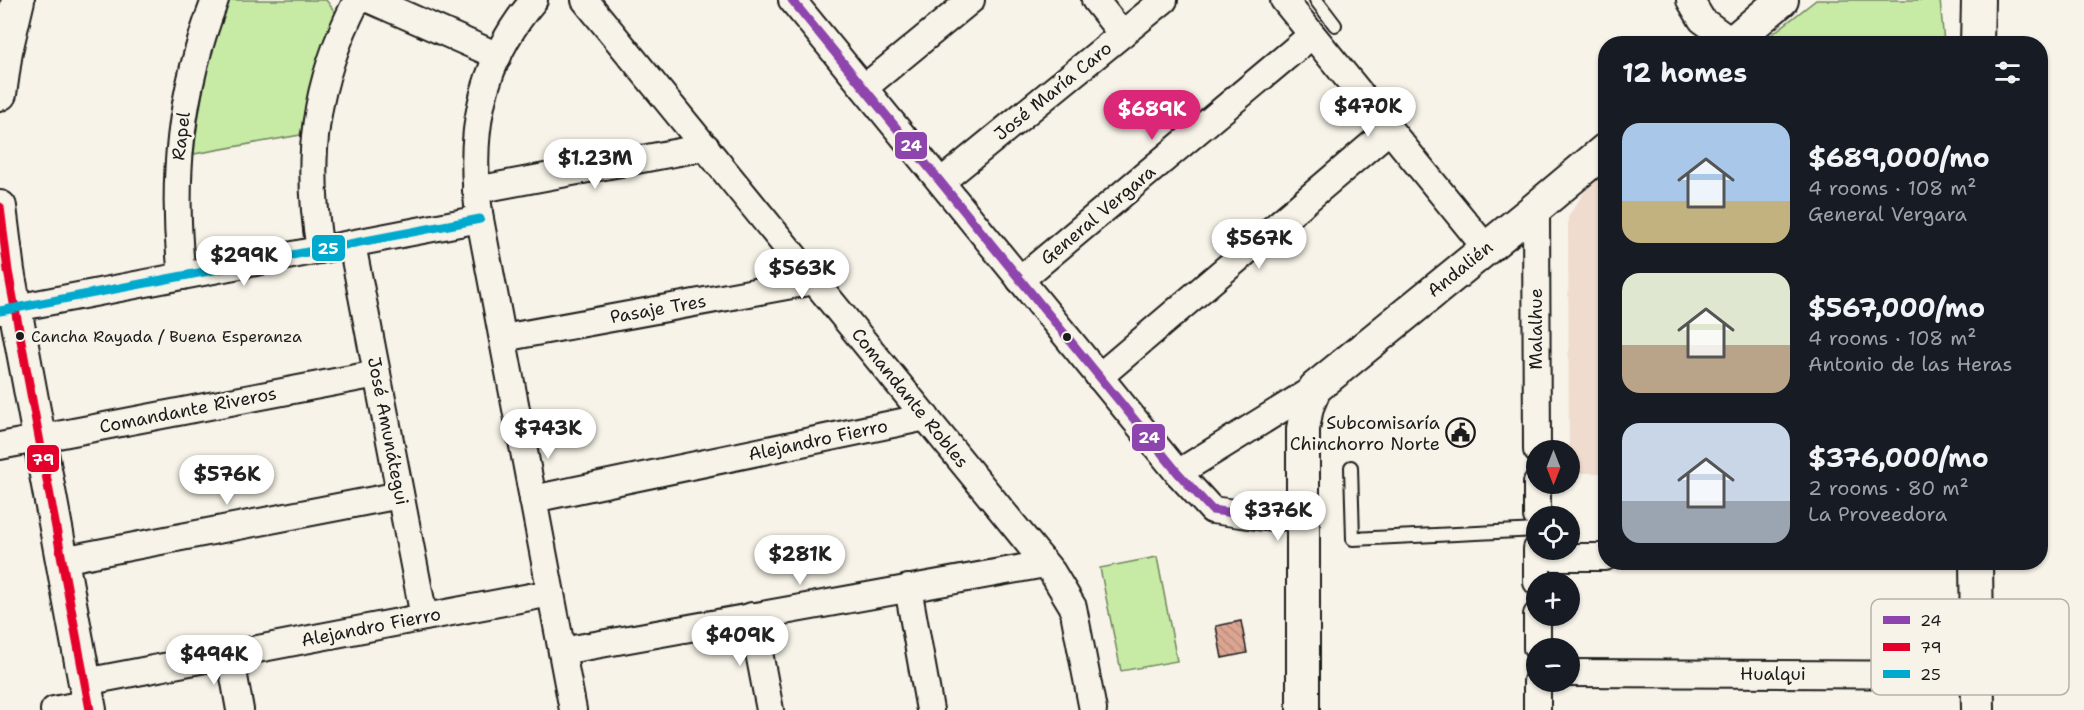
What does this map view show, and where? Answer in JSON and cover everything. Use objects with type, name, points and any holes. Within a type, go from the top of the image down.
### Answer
[{"type":"street","points":[[0,94],[3,51],[18,0]]},
{"type":"street","name":"Rapel","points":[[182,276],[176,199],[177,160],[195,57],[215,0]]},
{"type":"street","points":[[320,250],[314,215],[312,180],[318,110],[334,51],[357,0]]},
{"type":"street","points":[[371,0],[498,56]]},
{"type":"street","points":[[534,0],[513,28],[490,74],[479,112],[474,151],[476,190],[573,710]]},
{"type":"street","name":"Comandante Robles","points":[[585,0],[1049,568]]},
{"type":"street","points":[[792,0],[1178,473],[1212,510],[1263,517],[1303,516]]},
{"type":"street","points":[[864,88],[971,0]]},
{"type":"street","points":[[1095,0],[1122,34]]},
{"type":"street","name":"José María Caro","points":[[941,182],[1164,0]]},
{"type":"street","points":[[1284,0],[1486,248]]},
{"type":"street","points":[[1690,0],[1702,20],[1722,36]]},
{"type":"street","points":[[1739,36],[1782,0]]},
{"type":"street","points":[[1977,36],[1978,0]]},
{"type":"street","name":"General Vergara","points":[[1020,280],[1312,35]]},
{"type":"street","points":[[1099,377],[1389,129]]},
{"type":"street","points":[[476,190],[706,147]]},
{"type":"street","name":"Andalién","points":[[1315,388],[1598,156]]},
{"type":"street","points":[[0,207],[8,271],[7,310],[39,439],[88,698]]},
{"type":"street","name":"Malalhue","points":[[1536,208],[1537,440]]},
{"type":"street","points":[[7,310],[480,219]]},
{"type":"street","name":"José Amunátegui","points":[[352,244],[424,617]]},
{"type":"street","name":"Pasaje Tres","points":[[503,338],[814,280]]},
{"type":"street","name":"Comandante Riveros","points":[[0,446],[377,374]]},
{"type":"street","points":[[1178,473],[1315,388]]},
{"type":"street","points":[[1303,710],[1303,429],[1306,407],[1315,388]]},
{"type":"street","name":"Alejandro Fierro","points":[[533,499],[926,417]]},
{"type":"street","points":[[62,560],[400,495]]},
{"type":"street","points":[[1537,563],[1598,558]]},
{"type":"street","points":[[562,651],[908,588],[1049,568],[1073,607],[1093,710]]},
{"type":"street","points":[[1976,570],[1976,599]]},
{"type":"street","points":[[908,588],[930,710]]},
{"type":"street","name":"Alejandro Fierro","points":[[54,710],[230,654],[551,593]]},
{"type":"street","points":[[752,616],[770,710]]},
{"type":"street","points":[[230,654],[240,710]]},
{"type":"street","name":"Hualqui","points":[[1580,673],[1871,674]]},
{"type":"street","points":[[1537,692],[1537,710]]},
{"type":"street","points":[[1978,695],[1978,710]]},
{"type":"lane","points":[[1316,0],[1335,25]]},
{"type":"lane","points":[[1350,467],[1353,539],[1526,530]]},
{"type":"shaded area","points":[[1598,178],[1598,473],[1580,473],[1580,440],[1569,440],[1568,217],[1588,186]]},
{"type":"green space","points":[[224,0],[326,0],[339,17],[316,72],[300,135],[194,154],[202,95]]},
{"type":"green space","points":[[1816,0],[1940,0],[1943,36],[1770,36]]},
{"type":"green space","points":[[1157,557],[1177,661],[1121,671],[1100,568]]},
{"type":"building","points":[[1241,621],[1247,653],[1222,658],[1216,626]]},
{"type":"transit line","name":"24","points":[[792,0],[1178,473],[1212,510],[1263,517],[1303,516]]},
{"type":"transit line","name":"79","points":[[0,207],[8,271],[90,710]]},
{"type":"transit line","name":"25","points":[[0,311],[480,219]]},
{"type":"place","name":"Cancha Rayada / Buena Esperanza","points":[[20,336]]},
{"type":"place","name":"Subcomisaría Chinchorro Norte","points":[[1461,433]]}]
